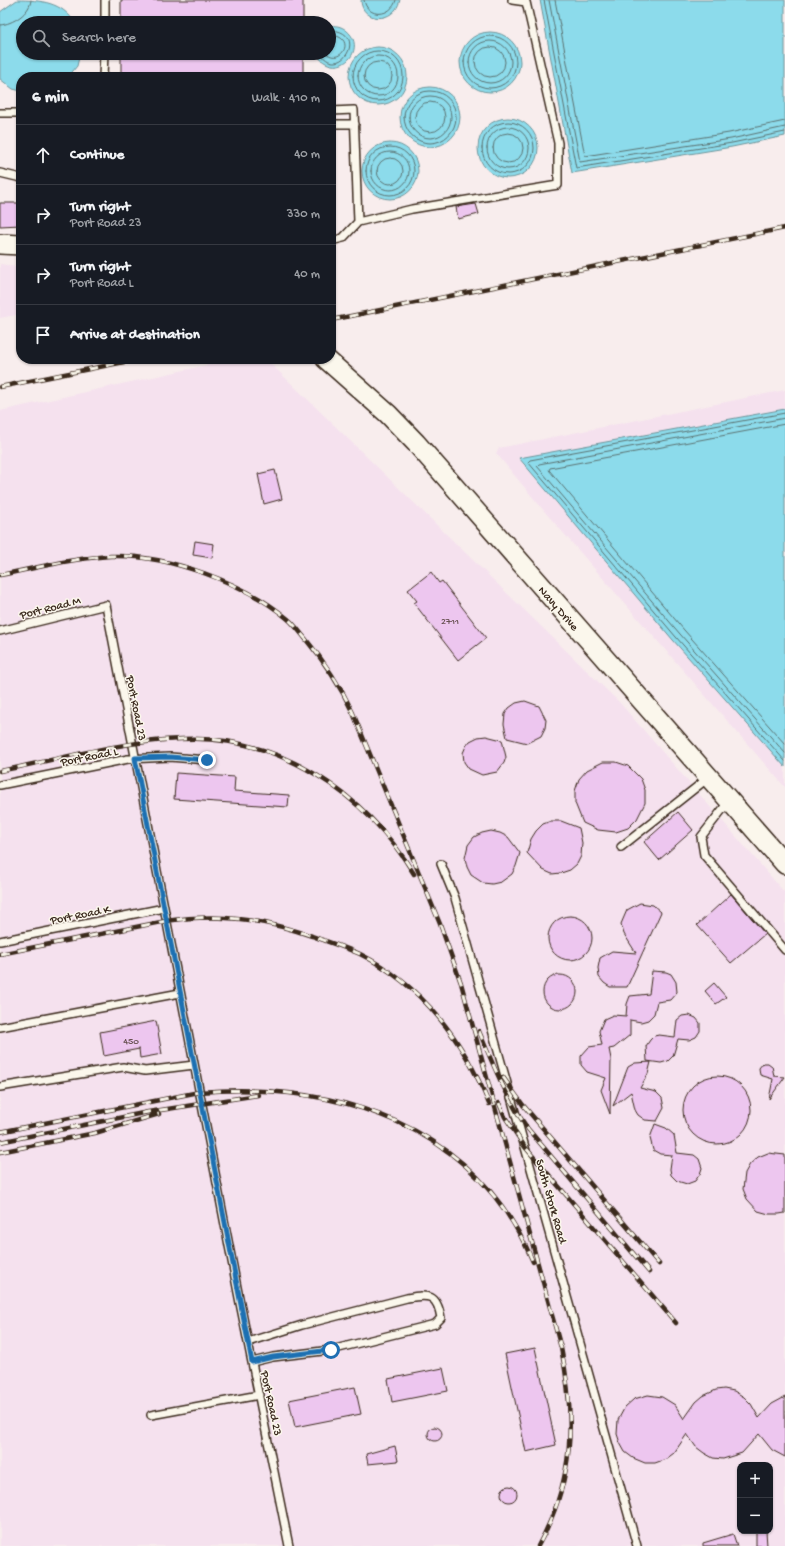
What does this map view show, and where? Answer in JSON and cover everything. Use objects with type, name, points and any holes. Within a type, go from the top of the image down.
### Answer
[{"type":"street","points":[[0,244],[16,245]]},
{"type":"street","name":"Navy Drive","points":[[332,364],[367,394],[416,443],[785,864]]},
{"type":"lane","points":[[105,0],[105,16]]},
{"type":"lane","points":[[336,240],[343,238],[358,222],[412,209],[558,185],[558,143],[526,2],[512,0]]},
{"type":"lane","points":[[103,72],[104,60]]},
{"type":"lane","points":[[336,111],[354,110],[358,222]]},
{"type":"lane","points":[[0,113],[16,113]]},
{"type":"lane","points":[[336,124],[354,124]]},
{"type":"lane","points":[[0,173],[16,177]]},
{"type":"lane","name":"Port Road M","points":[[0,631],[106,605]]},
{"type":"lane","name":"Port Road 23","points":[[106,605],[248,1342],[290,1546]]},
{"type":"lane","name":"Port Road L","points":[[0,785],[135,758],[170,757],[207,760]]},
{"type":"lane","points":[[621,848],[710,777]]},
{"type":"lane","points":[[730,800],[701,837],[704,855],[785,950]]},
{"type":"lane","name":"South Stork Road","points":[[441,864],[455,898],[637,1546]]},
{"type":"lane","name":"Port Road K","points":[[0,941],[164,908]]},
{"type":"lane","points":[[0,1027],[180,993]]},
{"type":"lane","points":[[0,1087],[122,1067],[144,1071],[194,1065]]},
{"type":"lane","points":[[248,1342],[302,1325],[407,1298],[423,1295],[432,1297],[439,1305],[441,1318],[435,1324],[331,1350],[273,1357],[252,1362]]},
{"type":"lane","points":[[151,1415],[259,1395]]},
{"type":"shaded area","points":[[0,264],[16,266],[16,315],[0,318]]},
{"type":"shaded area","points":[[212,364],[271,364],[620,703],[785,893],[785,1546],[0,1546],[0,411]]},
{"type":"shaded area","points":[[785,390],[785,787],[545,512],[496,453],[499,448]]},
{"type":"water","points":[[17,0],[42,2],[57,6],[70,16],[16,16],[16,60],[78,60],[77,66],[72,72],[16,72],[16,90],[13,89],[0,79],[0,12]]},
{"type":"water","points":[[361,0],[400,0],[397,8],[391,14],[378,18],[366,13],[362,7]]},
{"type":"water","points":[[540,0],[785,0],[785,136],[732,147],[572,173]]},
{"type":"water","points":[[336,26],[346,30],[352,38],[354,46],[353,54],[348,60],[341,64],[332,65],[322,60],[336,60]]},
{"type":"water","points":[[484,32],[496,32],[507,37],[515,45],[520,56],[518,74],[507,87],[496,92],[484,92],[473,87],[465,79],[460,68],[460,56],[465,45],[473,37]]},
{"type":"water","points":[[378,47],[389,49],[402,60],[405,65],[407,76],[405,87],[394,100],[389,103],[378,105],[367,103],[354,92],[351,87],[349,76],[351,65],[362,52],[367,49]]},
{"type":"water","points":[[424,87],[436,87],[447,92],[455,100],[460,111],[458,129],[447,142],[436,147],[424,147],[413,142],[405,134],[400,123],[400,111],[405,100],[413,92]]},
{"type":"water","points":[[502,118],[514,118],[525,123],[533,131],[538,142],[536,160],[525,173],[514,178],[502,178],[491,173],[483,165],[478,154],[478,142],[483,131],[491,123]]},
{"type":"water","points":[[390,143],[401,145],[410,151],[416,160],[418,171],[416,182],[410,191],[401,197],[390,199],[379,197],[370,191],[364,182],[362,171],[364,160],[370,151],[379,145]]},
{"type":"water","points":[[785,409],[785,767],[673,640],[519,458]]},
{"type":"building","points":[[121,0],[303,0],[303,16],[121,16]]},
{"type":"building","points":[[121,60],[303,60],[303,72],[121,72]]},
{"type":"building","points":[[0,203],[16,203],[16,225],[0,226]]},
{"type":"building","points":[[476,204],[479,214],[458,219],[456,207]]},
{"type":"building","points":[[275,470],[282,499],[264,504],[258,474]]},
{"type":"building","points":[[195,541],[214,544],[212,558],[193,555]]},
{"type":"building","points":[[431,572],[439,583],[442,581],[486,638],[458,660],[414,603],[417,601],[408,590]]},
{"type":"building","points":[[525,701],[539,706],[546,720],[545,728],[541,736],[527,743],[507,738],[504,724],[505,714],[509,708],[516,703]]},
{"type":"building","points":[[486,736],[502,740],[506,757],[504,763],[497,772],[482,775],[469,769],[464,762],[463,753],[470,741],[478,737]]},
{"type":"building","points":[[603,762],[616,762],[628,766],[641,779],[645,790],[645,803],[637,819],[628,828],[616,832],[598,830],[583,823],[575,803],[575,791],[579,779],[587,770]]},
{"type":"building","points":[[176,773],[235,777],[234,791],[289,795],[288,807],[174,799]]},
{"type":"building","points":[[678,812],[693,830],[659,860],[644,842]]},
{"type":"building","points":[[551,821],[561,821],[579,828],[582,843],[581,856],[577,864],[570,870],[552,874],[543,870],[527,853],[531,839],[536,831],[543,824]]},
{"type":"building","points":[[491,831],[508,837],[520,853],[512,874],[501,882],[492,884],[483,883],[471,875],[465,858],[468,845],[474,837]]},
{"type":"building","points":[[731,894],[765,934],[731,963],[697,925]]},
{"type":"building","points":[[640,903],[653,905],[661,912],[627,987],[610,987],[599,977],[598,968],[600,958],[612,951],[636,953],[624,934],[621,924],[627,910]]},
{"type":"building","points":[[570,916],[582,920],[588,926],[592,938],[588,950],[582,956],[570,960],[558,956],[552,950],[548,938],[552,926],[558,920]]},
{"type":"building","points":[[652,971],[671,974],[676,982],[677,992],[670,1000],[657,1002],[654,1014],[648,1020],[641,1022],[630,1020],[630,1035],[614,1048],[609,1049],[611,1059],[610,1114],[601,1090],[606,1078],[587,1072],[581,1065],[581,1056],[589,1047],[602,1045],[599,1031],[604,1019],[613,1015],[626,1016],[627,1004],[630,996],[649,994]]},
{"type":"building","points":[[557,975],[563,975],[567,976],[574,982],[577,992],[576,999],[570,1006],[563,1009],[557,1009],[553,1008],[546,1002],[543,995],[543,989],[544,985],[550,978]]},
{"type":"building","points":[[714,983],[726,997],[716,1004],[705,991]]},
{"type":"building","points":[[689,1015],[696,1018],[700,1023],[700,1031],[696,1037],[689,1040],[678,1039],[673,1056],[668,1061],[661,1063],[647,1061],[646,1046],[650,1040],[654,1036],[659,1035],[675,1037],[677,1020],[682,1016]]},
{"type":"building","points":[[156,1021],[162,1054],[140,1058],[139,1049],[104,1056],[100,1032]]},
{"type":"building","points":[[651,1062],[648,1074],[640,1088],[656,1092],[662,1098],[664,1108],[657,1121],[645,1120],[638,1115],[635,1110],[631,1092],[613,1106],[628,1067],[635,1063]]},
{"type":"building","points":[[763,1063],[768,1063],[772,1066],[774,1076],[785,1077],[769,1099],[773,1079],[760,1075],[759,1068]]},
{"type":"building","points":[[710,1076],[724,1076],[736,1082],[745,1091],[751,1103],[749,1123],[741,1134],[730,1142],[724,1144],[710,1144],[704,1142],[693,1134],[685,1123],[683,1117],[683,1103],[685,1097],[693,1086],[704,1078]]},
{"type":"building","points":[[655,1124],[666,1128],[674,1135],[677,1153],[694,1155],[699,1159],[702,1168],[695,1181],[687,1184],[677,1181],[671,1175],[670,1169],[672,1155],[660,1154],[653,1150],[650,1138]]},
{"type":"building","points":[[768,1153],[785,1155],[785,1213],[769,1214],[758,1211],[747,1199],[743,1189],[745,1173],[750,1164],[758,1157]]},
{"type":"building","points":[[535,1348],[556,1445],[526,1452],[505,1354]]},
{"type":"building","points":[[443,1368],[448,1391],[392,1402],[388,1379]]},
{"type":"building","points":[[355,1387],[361,1414],[295,1427],[289,1400]]},
{"type":"building","points":[[724,1389],[734,1391],[744,1397],[751,1404],[759,1418],[772,1404],[785,1397],[785,1457],[772,1450],[759,1434],[742,1453],[723,1459],[713,1458],[704,1453],[696,1447],[687,1434],[674,1453],[666,1459],[655,1463],[645,1463],[633,1458],[625,1452],[617,1434],[618,1420],[625,1407],[634,1399],[648,1395],[662,1397],[675,1405],[684,1419],[696,1402],[703,1396],[716,1390]]},
{"type":"building","points":[[432,1427],[438,1427],[442,1431],[442,1437],[438,1441],[432,1441],[428,1437],[428,1431]]},
{"type":"building","points":[[395,1446],[398,1461],[368,1464],[366,1454]]},
{"type":"building","points":[[506,1486],[512,1486],[517,1491],[515,1500],[512,1502],[506,1502],[501,1497],[501,1491]]},
{"type":"building","points":[[733,1534],[737,1546],[703,1546],[703,1543]]},
{"type":"building","points":[[756,1534],[766,1534],[767,1546],[756,1546]]},
{"type":"railway","points":[[336,319],[785,228]]},
{"type":"railway","points":[[0,387],[114,364]]},
{"type":"railway","points":[[0,575],[69,561],[111,556],[156,560],[204,573],[250,594],[271,606],[288,619],[318,655],[343,693],[353,713],[440,924],[461,983],[561,1348],[569,1400],[569,1449],[559,1498],[550,1522],[538,1546]]},
{"type":"railway","points":[[0,771],[91,751],[159,740],[218,740],[252,747],[285,758],[316,775],[345,795],[371,818],[394,845],[414,874]]},
{"type":"railway","points":[[0,954],[166,921],[185,919],[240,919],[276,925],[294,930],[360,954],[403,982],[421,998],[454,1037],[467,1058],[489,1104]]},
{"type":"railway","points":[[479,1031],[495,1069],[520,1118],[649,1272]]},
{"type":"railway","points":[[503,1077],[523,1105],[659,1264]]},
{"type":"railway","points":[[0,1132],[199,1092],[251,1091],[301,1095],[350,1105],[396,1122],[439,1145],[476,1176],[508,1215],[533,1262]]},
{"type":"railway","points":[[0,1142],[148,1112],[258,1095]]},
{"type":"railway","points":[[499,1103],[505,1117],[525,1147],[676,1323]]},
{"type":"railway","points":[[0,1152],[95,1133],[159,1114]]},
{"type":"route","points":[[207,760],[170,757],[135,758],[252,1362],[273,1357],[331,1350]]}]
